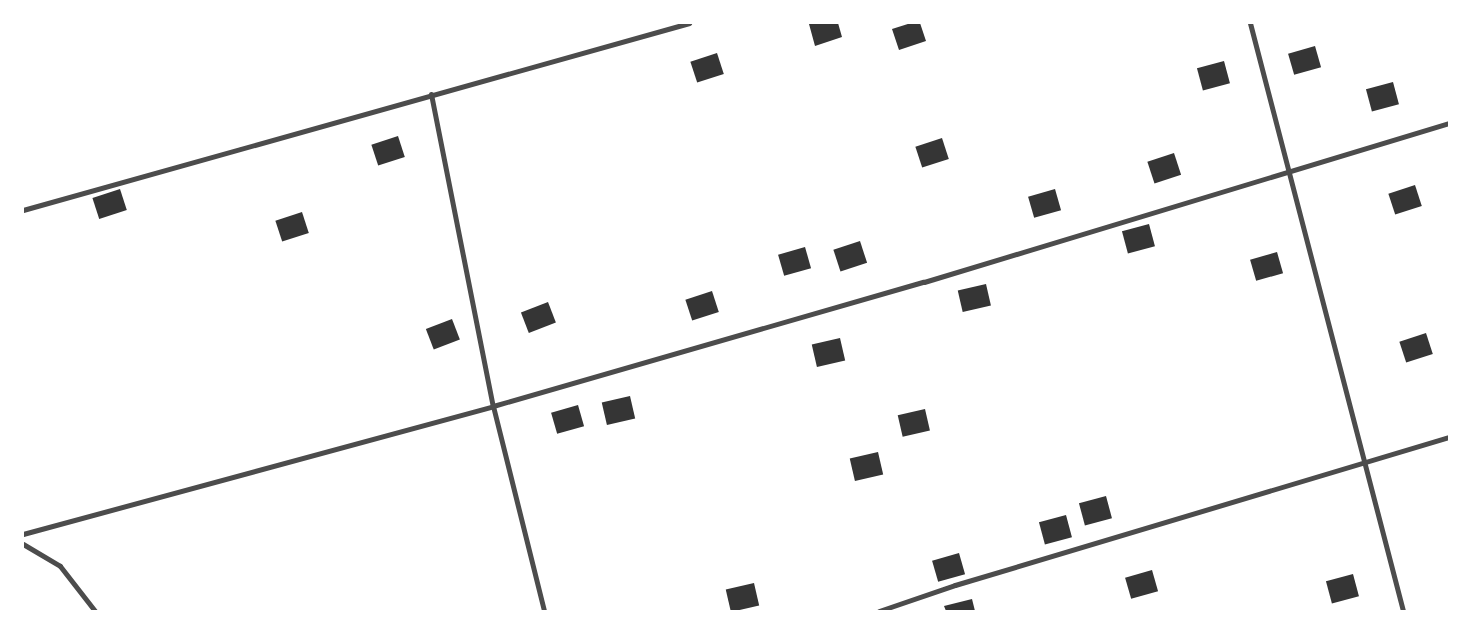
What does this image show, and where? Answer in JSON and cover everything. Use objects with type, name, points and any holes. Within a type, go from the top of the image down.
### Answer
[{"type":"lane","points":[[23,210],[689,23]]},
{"type":"lane","points":[[1250,23],[1403,611]]},
{"type":"lane","points":[[431,94],[493,406],[544,611]]},
{"type":"lane","points":[[23,534],[493,406],[924,282],[1449,123]]},
{"type":"lane","points":[[879,611],[955,585],[1449,437]]},
{"type":"lane","points":[[23,544],[60,566],[94,611]]},
{"type":"building","points":[[838,23],[842,37],[815,46],[809,24]]},
{"type":"building","points":[[920,23],[926,41],[899,50],[892,29]]},
{"type":"building","points":[[1315,46],[1321,67],[1294,75],[1288,54]]},
{"type":"building","points":[[717,53],[724,74],[697,83],[690,62]]},
{"type":"building","points":[[1224,61],[1230,83],[1203,90],[1197,68]]},
{"type":"building","points":[[1393,82],[1399,104],[1372,111],[1366,89]]},
{"type":"building","points":[[398,136],[405,157],[378,166],[371,145]]},
{"type":"building","points":[[942,138],[949,159],[922,168],[915,147]]},
{"type":"building","points":[[1174,153],[1181,175],[1154,184],[1147,162]]},
{"type":"building","points":[[1415,185],[1422,206],[1395,215],[1388,194]]},
{"type":"building","points":[[120,189],[127,210],[99,219],[92,198]]},
{"type":"building","points":[[1055,189],[1061,210],[1034,218],[1028,197]]},
{"type":"building","points":[[302,212],[309,233],[282,242],[275,221]]},
{"type":"building","points":[[1149,224],[1155,246],[1128,253],[1122,231]]},
{"type":"building","points":[[860,241],[867,263],[840,272],[833,250]]},
{"type":"building","points":[[805,247],[811,268],[784,276],[778,255]]},
{"type":"building","points":[[1277,252],[1283,273],[1256,281],[1250,260]]},
{"type":"building","points":[[986,284],[991,305],[963,312],[958,291]]},
{"type":"building","points":[[712,291],[719,312],[692,321],[685,300]]},
{"type":"building","points":[[548,302],[556,323],[529,333],[521,312]]},
{"type":"building","points":[[452,319],[460,340],[434,350],[426,329]]},
{"type":"building","points":[[1426,333],[1433,354],[1406,363],[1399,342]]},
{"type":"building","points":[[840,338],[845,360],[817,367],[812,345]]},
{"type":"building","points":[[630,396],[635,418],[607,425],[602,403]]},
{"type":"building","points":[[578,405],[584,426],[557,434],[551,413]]},
{"type":"building","points":[[925,409],[930,430],[903,437],[898,415]]},
{"type":"building","points":[[878,452],[883,474],[855,481],[850,459]]},
{"type":"building","points":[[1106,496],[1112,518],[1085,525],[1079,503]]},
{"type":"building","points":[[1066,515],[1072,537],[1045,544],[1039,522]]},
{"type":"building","points":[[959,553],[965,574],[938,582],[932,561]]},
{"type":"building","points":[[1152,570],[1158,591],[1131,599],[1125,578]]},
{"type":"building","points":[[1353,574],[1359,596],[1332,603],[1326,581]]},
{"type":"building","points":[[754,583],[759,605],[731,611],[726,590]]},
{"type":"building","points":[[972,599],[975,611],[946,611],[944,606]]}]
